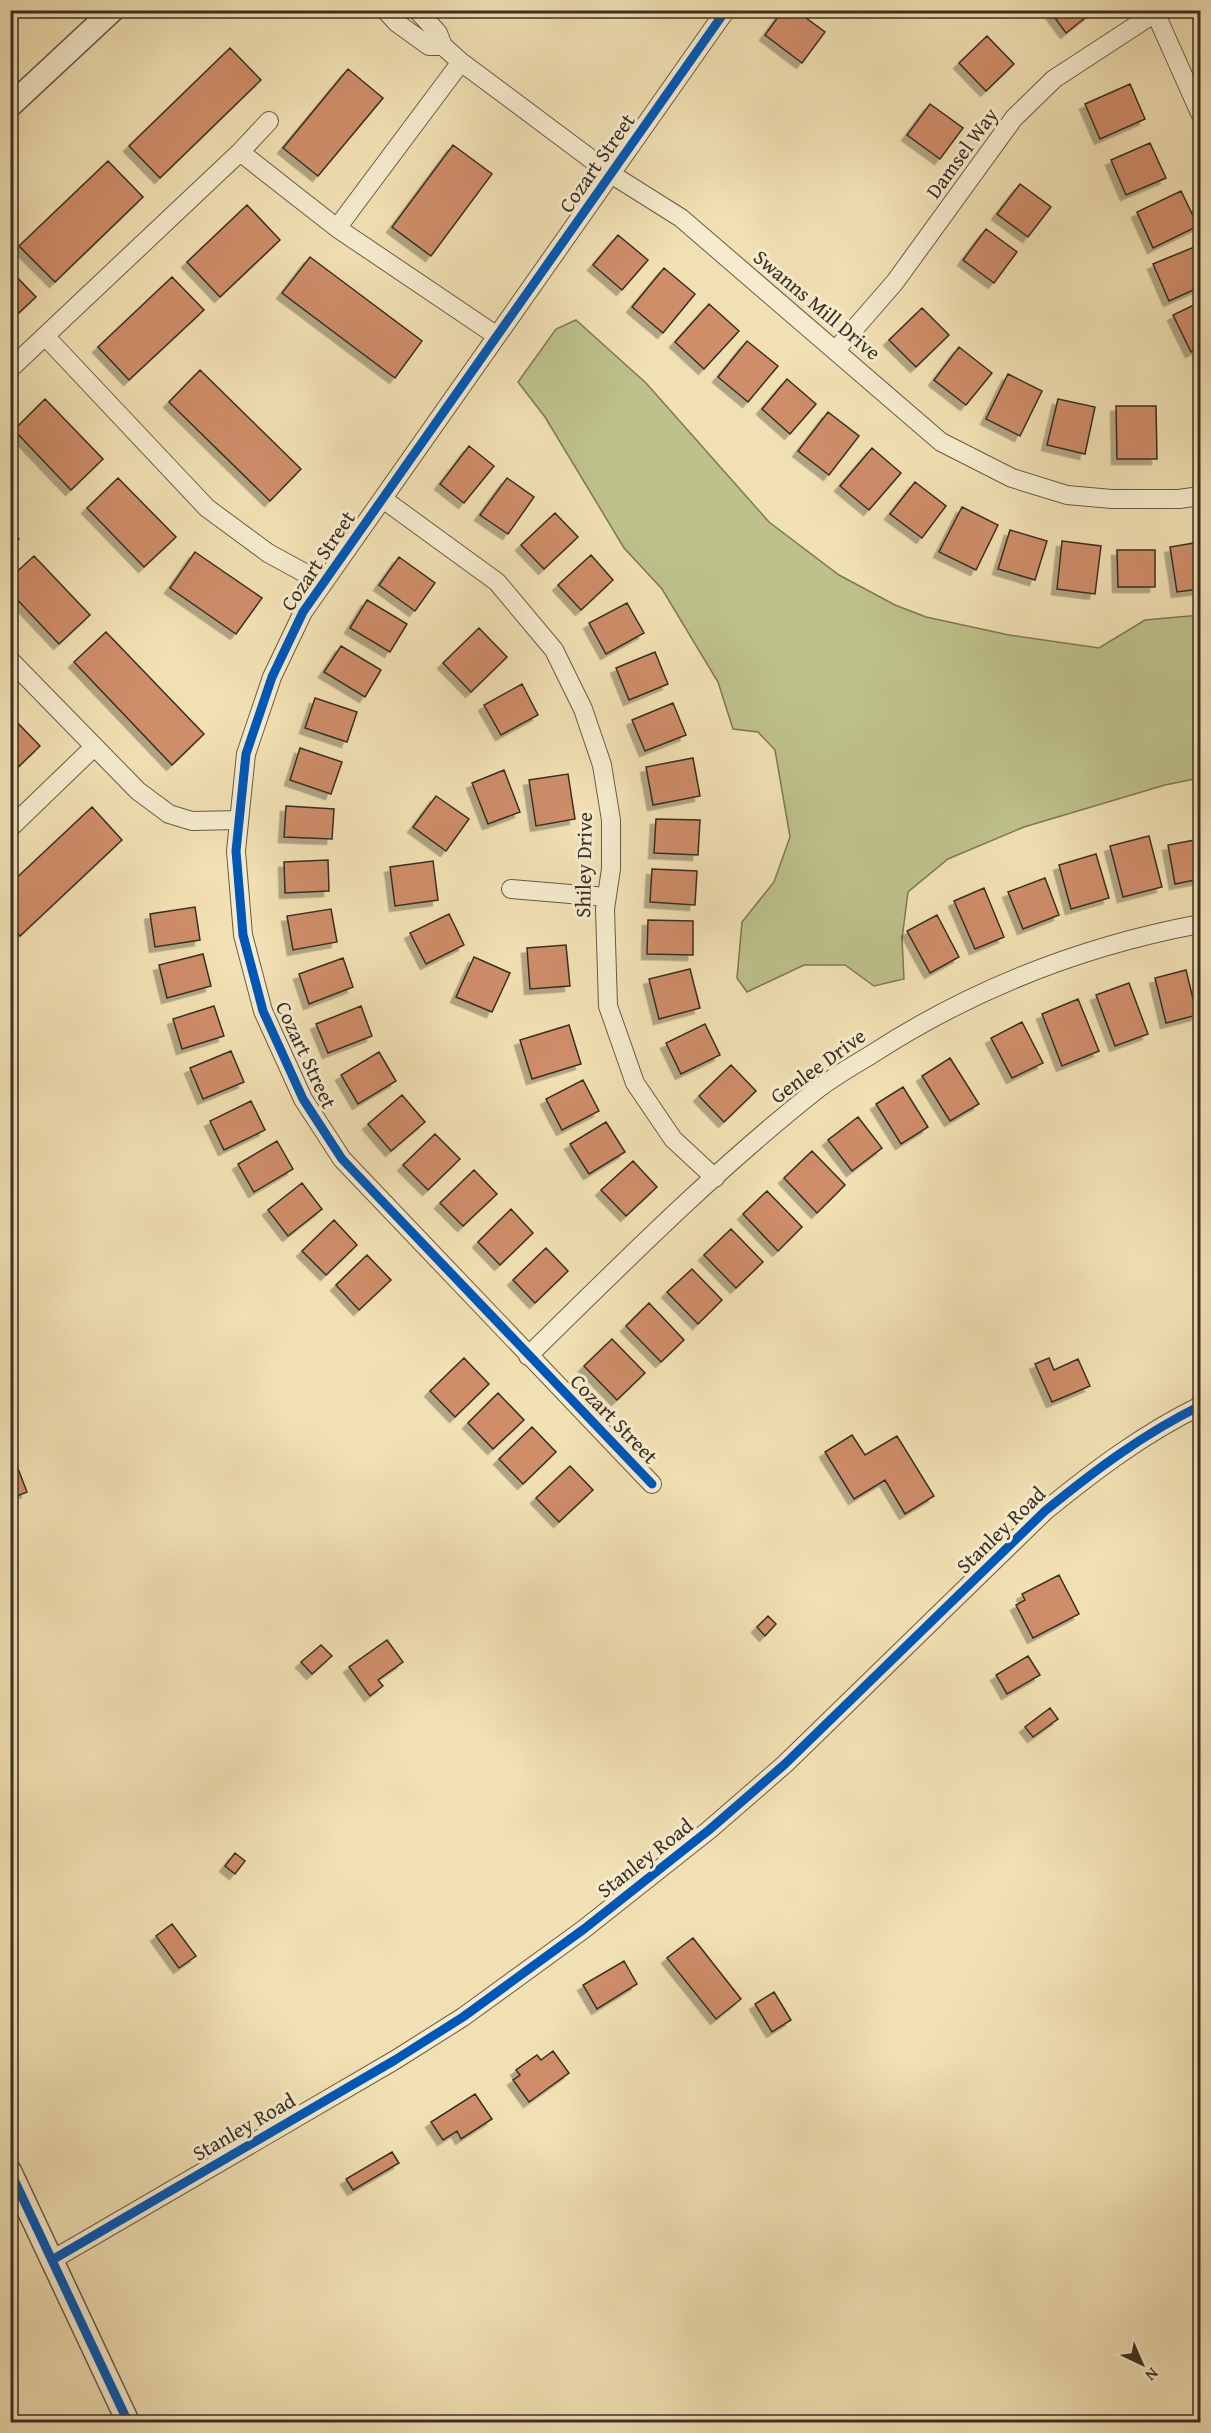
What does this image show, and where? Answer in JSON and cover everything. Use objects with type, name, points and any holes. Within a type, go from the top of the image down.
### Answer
[{"type":"street","points":[[10,106],[113,10]]},
{"type":"street","name":"Swanns Mill Drive","points":[[384,10],[429,46],[443,46]]},
{"type":"street","name":"Swanns Mill Drive","points":[[417,10],[438,33],[443,46],[461,62],[611,174],[681,218],[941,442],[1012,478],[1067,495],[1112,500],[1179,499],[1200,496]]},
{"type":"street","name":"Cozart Street","points":[[652,1484],[342,1159],[303,1099],[263,1011],[243,935],[236,851],[246,754],[272,677],[303,612],[726,10]]},
{"type":"street","points":[[1154,12],[1200,113]]},
{"type":"street","name":"Damsel Way","points":[[835,351],[895,282],[1014,118],[1054,79],[1154,12]]},
{"type":"street","points":[[337,228],[461,62]]},
{"type":"street","points":[[10,369],[240,152],[269,121]]},
{"type":"street","points":[[240,152],[337,228],[497,336]]},
{"type":"street","name":"Cozart Street","points":[[45,336],[207,508],[267,553],[323,583]]},
{"type":"street","name":"Shiley Drive","points":[[383,499],[497,582],[554,650],[584,709],[602,765],[611,820],[611,869],[605,909],[608,1006],[634,1083],[673,1139],[715,1178]]},
{"type":"street","points":[[10,660],[138,791],[169,814],[192,821],[239,820]]},
{"type":"street","points":[[10,828],[94,747]]},
{"type":"street","points":[[512,889],[606,897]]},
{"type":"street","name":"Genlee Drive","points":[[528,1356],[715,1178],[821,1087],[920,1024],[971,997],[1068,958],[1156,932],[1200,924]]},
{"type":"street","name":"Stanley Road","points":[[52,2260],[395,2060],[528,1971],[709,1830],[785,1764],[1045,1511],[1090,1474],[1136,1441],[1200,1406]]},
{"type":"street","points":[[10,2171],[128,2422]]},
{"type":"green space","points":[[576,320],[646,383],[769,522],[839,575],[895,605],[926,617],[1009,635],[1099,648],[1145,620],[1200,615],[1200,778],[1165,785],[1024,827],[948,859],[908,892],[902,939],[904,979],[874,986],[845,965],[804,965],[747,992],[737,978],[742,922],[774,882],[790,837],[775,750],[758,732],[733,729],[718,682],[662,589],[624,548],[545,417],[518,382],[556,329]]},
{"type":"building","points":[[783,10],[795,10],[825,32],[802,63],[765,35]]},
{"type":"building","points":[[1049,10],[1095,10],[1066,33]]},
{"type":"building","points":[[987,36],[1014,64],[986,91],[959,63]]},
{"type":"building","points":[[230,48],[261,80],[160,178],[129,146]]},
{"type":"building","points":[[348,69],[383,98],[318,176],[283,148]]},
{"type":"building","points":[[1130,84],[1145,119],[1100,139],[1085,104]]},
{"type":"building","points":[[930,104],[963,128],[940,159],[907,135]]},
{"type":"building","points":[[1150,143],[1166,178],[1126,195],[1111,160]]},
{"type":"building","points":[[453,145],[492,174],[431,256],[392,227]]},
{"type":"building","points":[[108,161],[143,197],[55,282],[19,246]]},
{"type":"building","points":[[1020,184],[1051,207],[1028,237],[997,214]]},
{"type":"building","points":[[1181,191],[1198,226],[1153,248],[1137,212]]},
{"type":"building","points":[[247,205],[280,240],[220,297],[187,262]]},
{"type":"building","points":[[986,229],[1017,252],[994,283],[963,260]]},
{"type":"building","points":[[618,235],[648,260],[622,290],[593,265]]},
{"type":"building","points":[[1199,245],[1200,287],[1169,301],[1153,264]]},
{"type":"building","points":[[310,257],[422,341],[395,378],[282,293]]},
{"type":"building","points":[[664,268],[695,294],[663,333],[632,307]]},
{"type":"building","points":[[10,270],[36,297],[10,321]]},
{"type":"building","points":[[172,277],[204,310],[129,380],[98,347]]},
{"type":"building","points":[[1200,302],[1200,347],[1191,352],[1173,315]]},
{"type":"building","points":[[709,304],[739,331],[704,369],[675,342]]},
{"type":"building","points":[[922,308],[949,335],[916,367],[889,340]]},
{"type":"building","points":[[747,341],[778,366],[748,402],[718,377]]},
{"type":"building","points":[[959,347],[992,373],[966,405],[934,380]]},
{"type":"building","points":[[200,370],[301,469],[270,501],[169,402]]},
{"type":"building","points":[[1008,374],[1042,391],[1020,436],[986,419]]},
{"type":"building","points":[[787,379],[816,404],[790,434],[762,409]]},
{"type":"building","points":[[45,399],[103,459],[71,490],[14,430]]},
{"type":"building","points":[[1058,399],[1095,407],[1085,454],[1047,445]]},
{"type":"building","points":[[1116,406],[1156,406],[1157,459],[1117,459]]},
{"type":"building","points":[[828,412],[859,436],[829,475],[798,451]]},
{"type":"building","points":[[469,446],[494,466],[464,503],[440,484]]},
{"type":"building","points":[[872,448],[901,473],[869,510],[840,486]]},
{"type":"building","points":[[118,478],[176,537],[144,567],[87,508]]},
{"type":"building","points":[[507,478],[534,497],[508,534],[480,515]]},
{"type":"building","points":[[915,482],[946,506],[922,538],[890,514]]},
{"type":"building","points":[[962,507],[998,525],[976,570],[939,552]]},
{"type":"building","points":[[555,513],[578,537],[544,569],[521,545]]},
{"type":"building","points":[[10,530],[19,539],[10,547]]},
{"type":"building","points":[[1010,530],[1047,541],[1035,580],[998,569]]},
{"type":"building","points":[[1062,541],[1101,546],[1095,594],[1057,589]]},
{"type":"building","points":[[1200,542],[1200,589],[1177,592],[1170,547]]},
{"type":"building","points":[[1117,550],[1155,550],[1155,587],[1118,587]]},
{"type":"building","points":[[195,552],[262,598],[236,634],[170,588]]},
{"type":"building","points":[[591,555],[613,580],[581,610],[558,585]]},
{"type":"building","points":[[34,556],[90,615],[59,644],[10,592],[10,578]]},
{"type":"building","points":[[399,557],[435,583],[415,611],[379,585]]},
{"type":"building","points":[[367,600],[407,624],[390,652],[350,628]]},
{"type":"building","points":[[627,603],[644,633],[606,654],[589,623]]},
{"type":"building","points":[[479,628],[507,657],[471,692],[443,663]]},
{"type":"building","points":[[106,632],[204,734],[172,765],[74,662]]},
{"type":"building","points":[[341,646],[381,670],[365,697],[324,672]]},
{"type":"building","points":[[655,652],[668,684],[629,700],[616,668]]},
{"type":"building","points":[[522,684],[538,715],[501,735],[484,705]]},
{"type":"building","points":[[315,698],[357,712],[347,742],[305,728]]},
{"type":"building","points":[[673,703],[686,735],[645,751],[632,720]]},
{"type":"building","points":[[10,715],[40,746],[10,775]]},
{"type":"building","points":[[300,748],[342,762],[331,794],[290,780]]},
{"type":"building","points":[[693,758],[700,796],[653,805],[646,767]]},
{"type":"building","points":[[504,770],[520,812],[488,824],[472,783]]},
{"type":"building","points":[[568,774],[575,819],[536,826],[529,780]]},
{"type":"building","points":[[436,796],[469,819],[446,851],[413,827]]},
{"type":"building","points":[[286,806],[334,809],[332,839],[284,837]]},
{"type":"building","points":[[92,807],[122,840],[20,936],[10,926],[10,884]]},
{"type":"building","points":[[656,819],[700,820],[698,855],[654,853]]},
{"type":"building","points":[[1149,836],[1162,887],[1123,897],[1110,846]]},
{"type":"building","points":[[1200,839],[1200,879],[1175,884],[1168,845]]},
{"type":"building","points":[[1096,854],[1109,898],[1071,909],[1059,865]]},
{"type":"building","points":[[328,860],[329,891],[285,893],[284,862]]},
{"type":"building","points":[[433,861],[438,900],[395,906],[390,867]]},
{"type":"building","points":[[652,869],[697,871],[695,905],[650,902]]},
{"type":"building","points":[[1045,878],[1059,915],[1023,929],[1008,892]]},
{"type":"building","points":[[984,888],[1004,937],[975,949],[954,901]]},
{"type":"building","points":[[195,907],[200,940],[155,947],[150,914]]},
{"type":"building","points":[[331,909],[337,942],[293,950],[287,916]]},
{"type":"building","points":[[449,914],[464,945],[426,964],[410,933]]},
{"type":"building","points":[[937,915],[959,957],[930,973],[907,931]]},
{"type":"building","points":[[648,920],[693,921],[693,955],[647,954]]},
{"type":"building","points":[[566,945],[570,986],[530,989],[527,948]]},
{"type":"building","points":[[203,954],[211,986],[167,998],[159,965]]},
{"type":"building","points":[[474,957],[510,973],[492,1012],[456,997]]},
{"type":"building","points":[[343,958],[353,987],[309,1004],[299,974]]},
{"type":"building","points":[[690,969],[700,1008],[659,1019],[649,979]]},
{"type":"building","points":[[1186,970],[1197,1015],[1166,1023],[1155,978]]},
{"type":"building","points":[[1129,983],[1148,1034],[1115,1046],[1096,995]]},
{"type":"building","points":[[1078,999],[1099,1051],[1062,1066],[1042,1014]]},
{"type":"building","points":[[214,1006],[224,1036],[182,1049],[173,1019]]},
{"type":"building","points":[[361,1006],[372,1036],[328,1053],[316,1024]]},
{"type":"building","points":[[1022,1022],[1043,1063],[1012,1078],[991,1038]]},
{"type":"building","points":[[705,1024],[720,1055],[681,1074],[666,1043]]},
{"type":"building","points":[[569,1025],[581,1064],[532,1079],[520,1040]]},
{"type":"building","points":[[231,1051],[244,1082],[203,1099],[190,1068]]},
{"type":"building","points":[[379,1052],[396,1081],[358,1104],[341,1075]]},
{"type":"building","points":[[950,1058],[979,1104],[950,1121],[922,1076]]},
{"type":"building","points":[[731,1065],[756,1091],[724,1122],[699,1096]]},
{"type":"building","points":[[583,1080],[599,1111],[562,1130],[546,1099]]},
{"type":"building","points":[[903,1087],[928,1127],[901,1144],[876,1104]]},
{"type":"building","points":[[402,1095],[425,1122],[391,1151],[368,1124]]},
{"type":"building","points":[[251,1101],[265,1130],[224,1150],[210,1121]]},
{"type":"building","points":[[858,1117],[882,1148],[852,1171],[828,1140]]},
{"type":"building","points":[[606,1122],[625,1152],[589,1174],[570,1144]]},
{"type":"building","points":[[435,1134],[460,1159],[428,1190],[403,1165]]},
{"type":"building","points":[[277,1141],[293,1169],[254,1192],[238,1164]]},
{"type":"building","points":[[812,1151],[845,1185],[817,1213],[784,1178]]},
{"type":"building","points":[[633,1161],[657,1187],[626,1216],[601,1190]]},
{"type":"building","points":[[474,1170],[497,1194],[463,1226],[440,1203]]},
{"type":"building","points":[[302,1183],[322,1209],[288,1236],[268,1210]]},
{"type":"building","points":[[767,1191],[802,1227],[778,1251],[743,1214]]},
{"type":"building","points":[[511,1209],[533,1233],[500,1265],[478,1242]]},
{"type":"building","points":[[334,1220],[357,1245],[326,1275],[302,1251]]},
{"type":"building","points":[[731,1229],[763,1262],[736,1288],[704,1255]]},
{"type":"building","points":[[546,1248],[568,1271],[535,1303],[513,1280]]},
{"type":"building","points":[[367,1255],[391,1280],[359,1310],[336,1285]]},
{"type":"building","points":[[692,1269],[722,1300],[698,1324],[667,1292]]},
{"type":"building","points":[[649,1303],[684,1340],[661,1362],[626,1326]]},
{"type":"building","points":[[612,1339],[645,1373],[617,1400],[584,1366]]},
{"type":"building","points":[[464,1358],[489,1384],[455,1417],[430,1391]]},
{"type":"building","points":[[1049,1358],[1054,1370],[1078,1359],[1090,1386],[1052,1402],[1035,1364]]},
{"type":"building","points":[[498,1393],[524,1420],[493,1449],[468,1423]]},
{"type":"building","points":[[532,1427],[556,1452],[523,1484],[499,1459]]},
{"type":"building","points":[[852,1435],[865,1455],[897,1436],[934,1496],[905,1514],[885,1480],[854,1499],[825,1452]]},
{"type":"building","points":[[17,1466],[27,1492],[10,1499],[10,1469]]},
{"type":"building","points":[[570,1466],[593,1490],[559,1522],[536,1498]]},
{"type":"building","points":[[1059,1575],[1079,1614],[1033,1638],[1016,1605],[1025,1600],[1022,1594]]},
{"type":"building","points":[[768,1616],[776,1624],[765,1636],[757,1627]]},
{"type":"building","points":[[387,1640],[403,1662],[378,1680],[383,1686],[370,1696],[349,1667]]},
{"type":"building","points":[[321,1645],[332,1656],[312,1674],[301,1662]]},
{"type":"building","points":[[1028,1656],[1040,1675],[1007,1694],[996,1675]]},
{"type":"building","points":[[1050,1708],[1058,1719],[1033,1737],[1025,1727]]},
{"type":"building","points":[[235,1853],[245,1861],[235,1874],[225,1866]]},
{"type":"building","points":[[172,1924],[196,1956],[179,1968],[156,1936]]},
{"type":"building","points":[[693,1938],[741,1999],[716,2019],[667,1958]]},
{"type":"building","points":[[624,1961],[637,1984],[597,2009],[583,1985]]},
{"type":"building","points":[[774,1992],[791,2020],[772,2032],[755,2004]]},
{"type":"building","points":[[553,2051],[569,2073],[529,2102],[513,2080],[520,2075],[516,2070],[537,2055],[541,2060]]},
{"type":"building","points":[[475,2094],[492,2119],[461,2139],[457,2131],[443,2140],[431,2122]]},
{"type":"building","points":[[392,2152],[399,2163],[353,2190],[346,2179]]},
{"type":"cycle path","points":[[652,1484],[342,1159],[303,1099],[263,1011],[243,935],[236,851],[246,754],[272,677],[303,612],[726,10]]},
{"type":"cycle path","points":[[52,2260],[395,2060],[463,2017],[584,1929],[709,1830],[785,1764],[1045,1511],[1120,1454],[1200,1406]]},
{"type":"cycle path","points":[[10,2171],[128,2422]]}]
